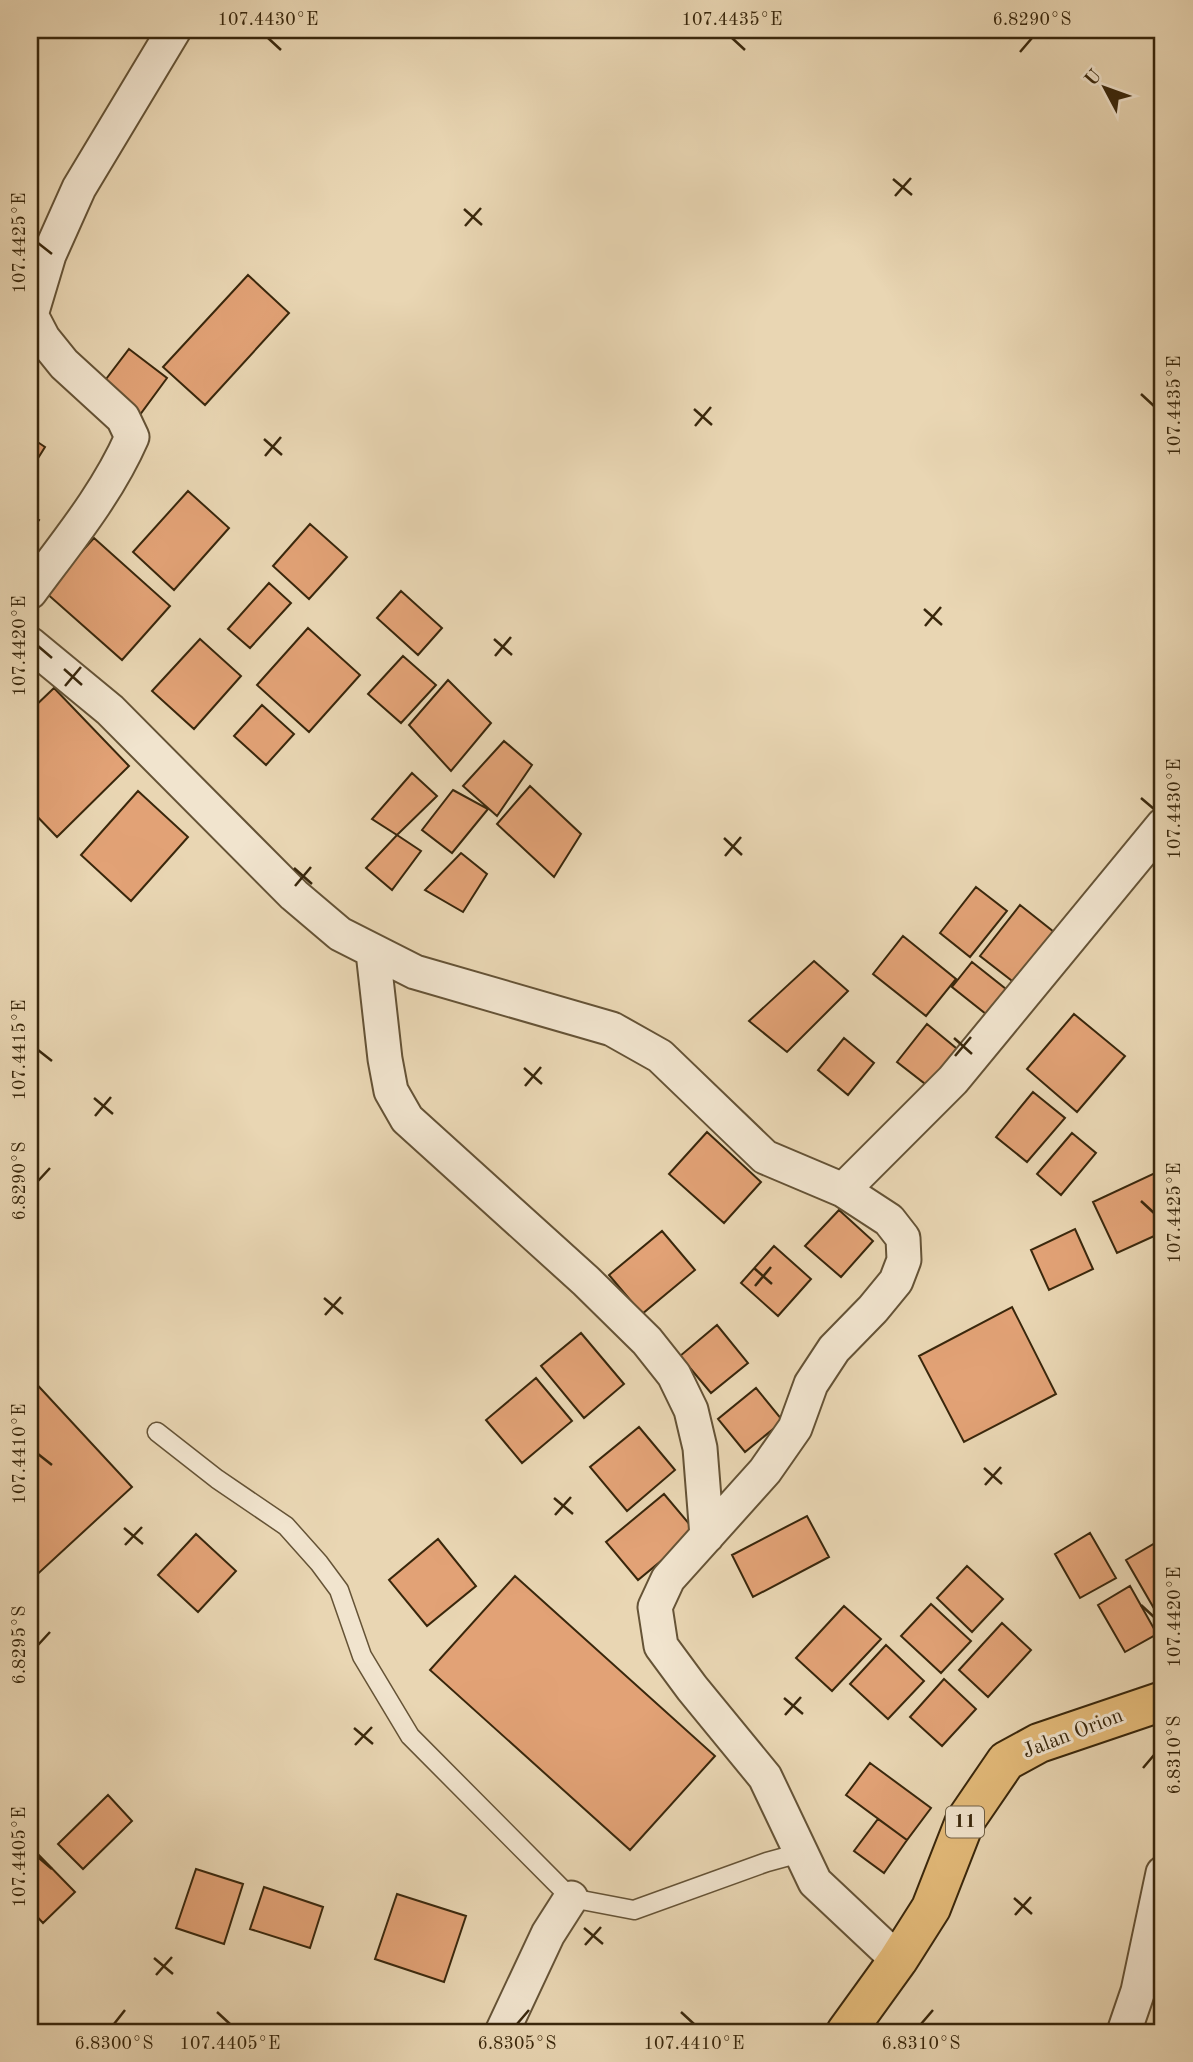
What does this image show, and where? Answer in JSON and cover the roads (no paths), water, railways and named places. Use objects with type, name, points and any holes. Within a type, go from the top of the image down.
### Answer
[{"type":"highway","name":"Jalan Orion","points":[[845,2032],[898,1961],[931,1908],[965,1821],[1006,1761],[1040,1743],[1163,1701]]},
{"type":"street","points":[[30,592],[105,490],[132,437],[123,418],[64,364],[43,338],[31,315],[49,255],[79,188],[174,30]]},
{"type":"street","points":[[30,643],[110,710],[294,895],[340,934],[415,972],[612,1029],[660,1056],[765,1157],[843,1189],[889,1220],[903,1238],[904,1261],[896,1281],[834,1349],[811,1384],[795,1428],[765,1471],[668,1579],[656,1607],[661,1646],[765,1777],[815,1882],[898,1961]]},
{"type":"street","points":[[843,1189],[953,1080],[1163,825]]},
{"type":"street","points":[[373,952],[391,1091],[407,1119],[586,1281],[647,1341],[674,1375],[691,1410],[700,1448],[707,1536]]},
{"type":"street","points":[[1124,2032],[1139,1991],[1163,1873]]},
{"type":"street","points":[[502,2032],[548,1934],[570,1898]]},
{"type":"lane","points":[[157,1432],[217,1479],[286,1526],[319,1563],[339,1590],[362,1656],[410,1736],[570,1898],[634,1910],[754,1866],[800,1853]]}]
